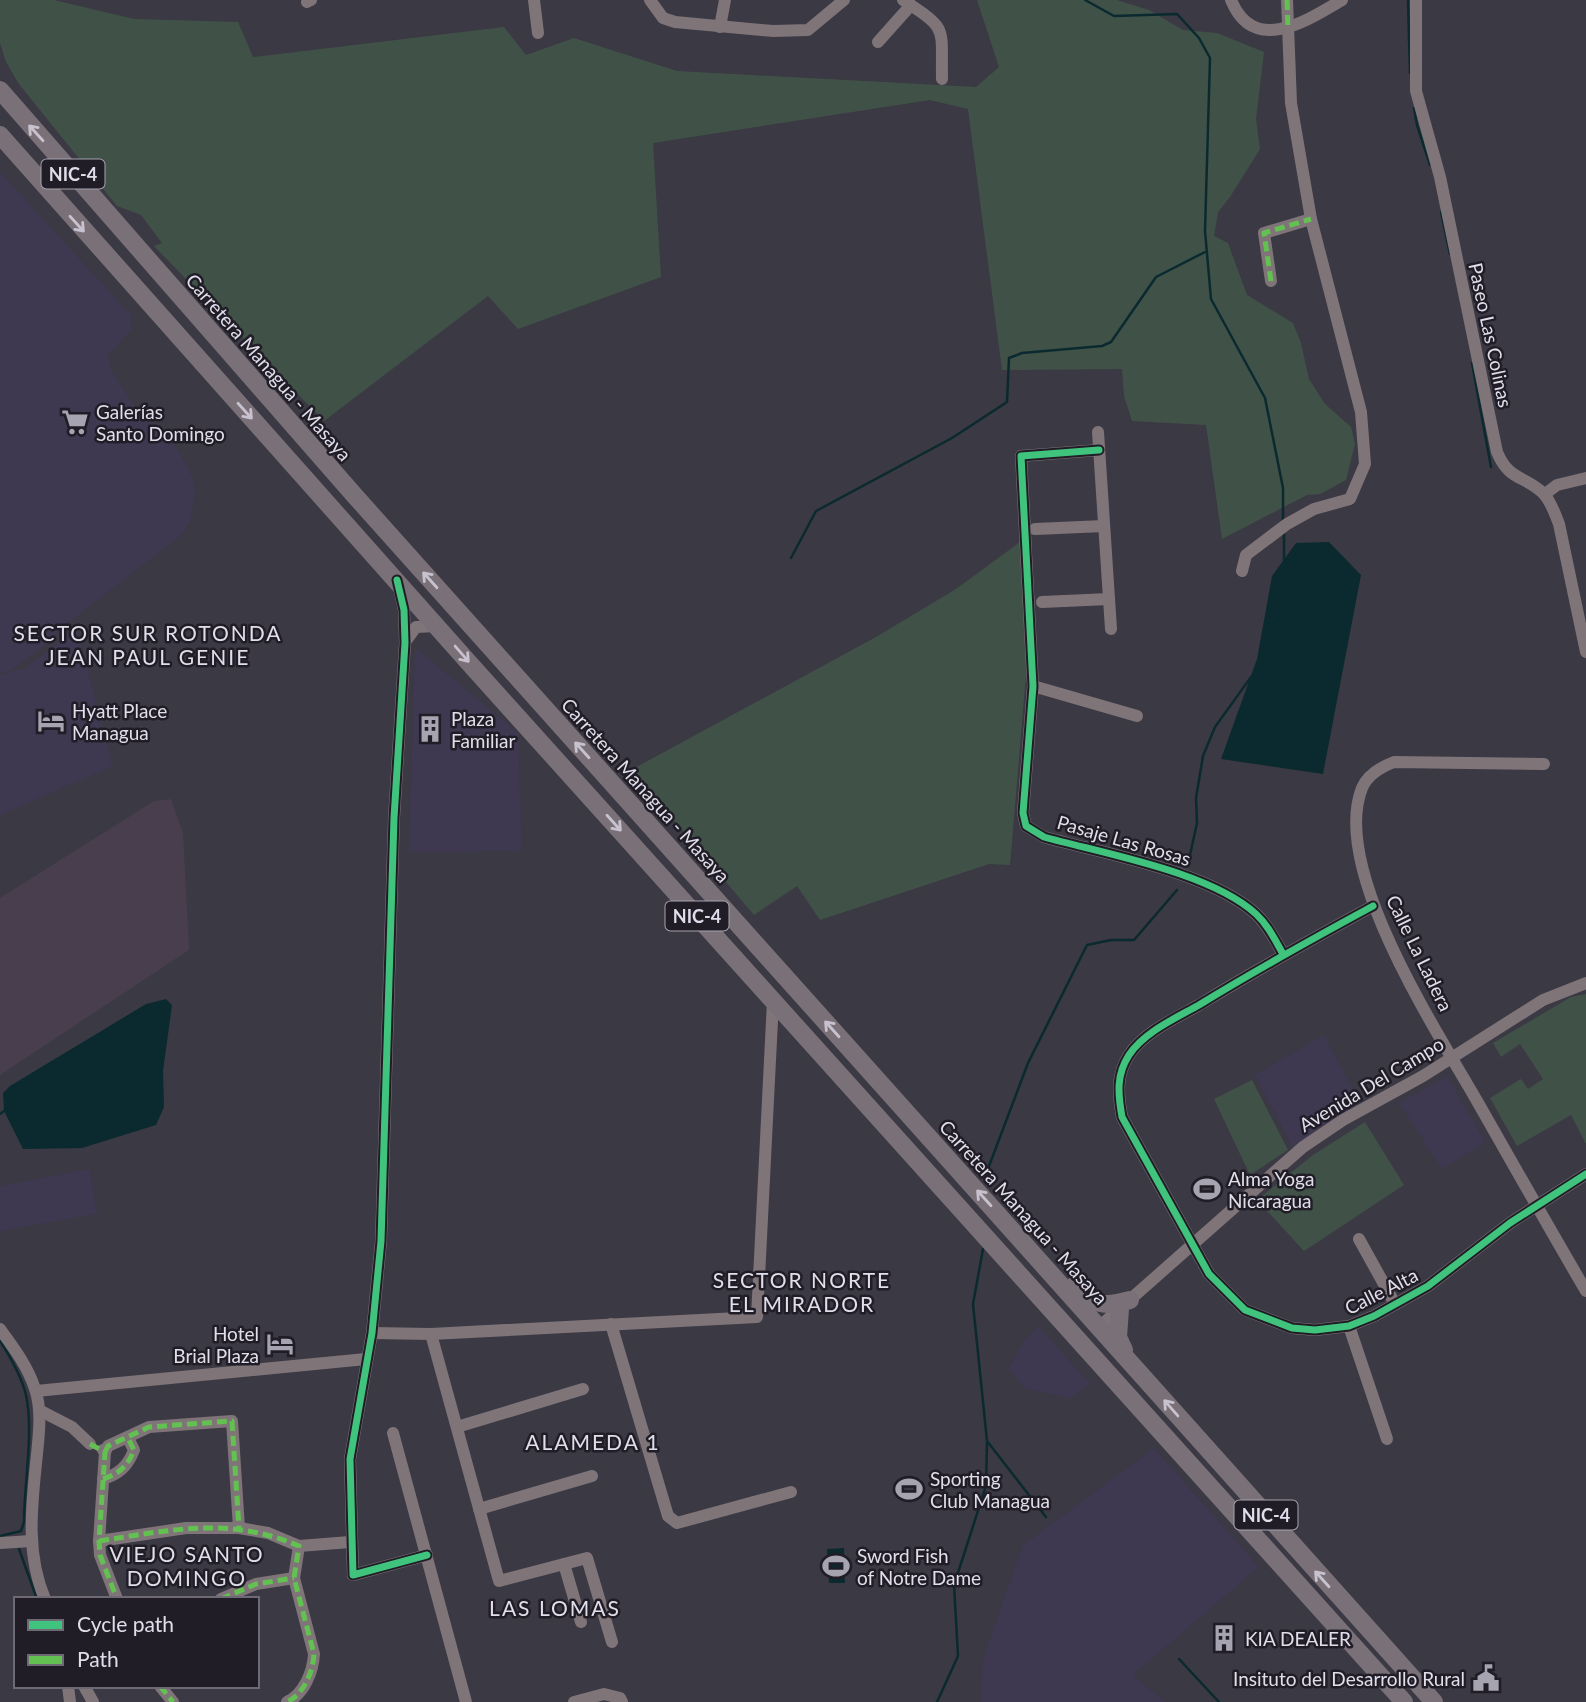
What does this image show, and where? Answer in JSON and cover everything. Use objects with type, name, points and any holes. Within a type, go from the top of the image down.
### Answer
[{"type":"highway","name":"Carretera Managua - Masaya","points":[[0,90],[372,516],[1434,1702]]},
{"type":"highway","name":"NIC-4","points":[[0,135],[437,626],[1402,1700]]},
{"type":"highway","points":[[1010,1264],[1029,1274],[1076,1326],[1086,1330],[1099,1327],[1096,1346],[1134,1392],[1146,1416]]},
{"type":"highway","points":[[1046,1268],[1070,1281],[1093,1302],[1109,1306],[1125,1305],[1118,1337],[1128,1359]]},
{"type":"highway","points":[[1355,1615],[1373,1654],[1397,1684],[1402,1700]]},
{"type":"street","points":[[534,0],[538,33]]},
{"type":"street","points":[[650,0],[663,18],[675,22],[772,31],[808,30],[844,0]]},
{"type":"street","points":[[720,27],[725,0]]},
{"type":"street","points":[[1231,0],[1246,21],[1265,29],[1288,30],[1342,0]]},
{"type":"street","points":[[1242,571],[1246,555],[1287,524],[1314,509],[1350,499],[1365,464],[1361,412],[1311,219],[1291,103],[1287,0]]},
{"type":"street","name":"Paseo Las Colinas","points":[[1416,0],[1416,91],[1440,177],[1497,452],[1503,467],[1511,475],[1545,494]]},
{"type":"street","points":[[878,42],[907,2],[937,23],[942,31],[942,79]]},
{"type":"street","points":[[1271,281],[1264,233],[1311,219]]},
{"type":"street","points":[[1098,432],[1111,629]]},
{"type":"street","points":[[1099,450],[1021,456],[1033,686],[1137,716]]},
{"type":"street","points":[[1585,645],[1580,587],[1559,524],[1545,494],[1556,485],[1586,478]]},
{"type":"street","points":[[1035,529],[1104,526]]},
{"type":"street","points":[[397,580],[403,602],[405,643],[394,818],[381,1241],[372,1334],[350,1459],[350,1542],[353,1575],[427,1555]]},
{"type":"street","points":[[1042,602],[1109,599]]},
{"type":"street","points":[[405,643],[416,627],[437,626]]},
{"type":"street","name":"Pasaje Las Rosas","points":[[1033,686],[1023,813],[1026,826],[1044,837],[1172,873],[1227,893],[1258,916],[1283,954]]},
{"type":"street","name":"Calle La Ladera","points":[[1544,764],[1397,761],[1380,768],[1363,786],[1357,810],[1357,835],[1373,906],[1409,983],[1586,1291]]},
{"type":"street","name":"Calle Alta","points":[[1373,906],[1283,954],[1158,1029],[1129,1055],[1119,1078],[1122,1117],[1209,1274],[1245,1310],[1292,1328],[1315,1330],[1349,1326],[1427,1286],[1536,1206],[1586,1174]]},
{"type":"street","name":"Avenida Del Campo","points":[[1099,1327],[1303,1147],[1343,1120],[1452,1058],[1542,1000],[1586,983]]},
{"type":"street","points":[[372,1334],[431,1334],[757,1317],[773,1001]]},
{"type":"street","points":[[1359,1239],[1395,1304]]},
{"type":"street","points":[[611,1324],[668,1516],[677,1523],[791,1492]]},
{"type":"street","points":[[1349,1326],[1387,1439]]},
{"type":"street","points":[[0,1329],[23,1360],[36,1391],[39,1410],[31,1541],[34,1565],[43,1597]]},
{"type":"street","points":[[431,1334],[499,1581],[587,1558],[612,1642]]},
{"type":"street","points":[[36,1391],[366,1359]]},
{"type":"street","points":[[457,1427],[583,1389]]},
{"type":"street","points":[[39,1410],[72,1427],[90,1444]]},
{"type":"street","points":[[120,1597],[100,1555],[104,1451],[108,1446],[149,1427],[232,1421],[239,1528]]},
{"type":"street","points":[[393,1433],[466,1702]]},
{"type":"street","points":[[103,1479],[122,1471],[131,1460],[134,1450],[128,1438]]},
{"type":"street","points":[[479,1509],[592,1476]]},
{"type":"street","points":[[99,1541],[186,1528],[239,1528],[268,1533],[299,1546],[350,1542]]},
{"type":"street","points":[[0,1543],[31,1541]]},
{"type":"street","points":[[287,1702],[300,1692],[314,1667],[314,1654],[294,1578],[299,1546]]},
{"type":"street","points":[[564,1564],[581,1622]]},
{"type":"street","points":[[225,1597],[256,1584],[294,1578]]},
{"type":"street","points":[[162,1688],[173,1702]]},
{"type":"street","points":[[574,1702],[604,1694],[620,1698],[622,1702]]},
{"type":"shaded area","points":[[0,0],[54,0],[134,19],[238,22],[253,57],[504,27],[526,55],[574,38],[677,71],[976,87],[999,67],[977,0],[1117,0],[1149,10],[1183,30],[1217,33],[1264,52],[1256,119],[1260,149],[1218,212],[1214,236],[1228,243],[1247,295],[1293,323],[1301,343],[1309,379],[1325,404],[1351,427],[1355,444],[1346,480],[1320,494],[1307,495],[1222,539],[1206,425],[1132,421],[1124,396],[1122,369],[1002,370],[968,109],[930,100],[653,143],[661,277],[518,329],[488,296],[324,421],[154,246],[162,243],[141,215],[117,206],[19,84],[6,62],[0,43]]},
{"type":"shaded area","name":"Galerías Santo Domingo","points":[[0,172],[131,315],[131,330],[108,355],[110,368],[132,403],[166,441],[175,445],[193,478],[195,493],[190,522],[179,537],[56,632],[52,640],[10,671],[0,673]]},
{"type":"shaded area","points":[[1020,542],[1027,663],[1010,865],[989,864],[820,920],[797,886],[754,915],[631,770],[876,637],[956,589]]},
{"type":"shaded area","points":[[1329,542],[1361,575],[1323,774],[1221,759],[1257,659],[1272,576],[1296,543]]},
{"type":"shaded area","name":"Hyatt Place Managua","points":[[77,629],[113,766],[0,815],[0,675],[24,669]]},
{"type":"shaded area","name":"Plaza Familiar","points":[[415,647],[518,733],[522,851],[409,852]]},
{"type":"shaded area","points":[[171,799],[183,833],[189,950],[0,1075],[0,898],[154,801]]},
{"type":"shaded area","points":[[1586,994],[1586,1144],[1571,1115],[1517,1146],[1490,1098],[1521,1079],[1528,1089],[1543,1079],[1520,1044],[1501,1057],[1493,1043],[1571,997]]},
{"type":"shaded area","points":[[166,999],[172,1005],[163,1071],[164,1107],[156,1125],[82,1148],[23,1149],[4,1111],[3,1093],[10,1086],[146,1004]]},
{"type":"shaded area","points":[[1324,1035],[1360,1103],[1293,1148],[1255,1075]]},
{"type":"shaded area","points":[[1447,1076],[1485,1142],[1442,1169],[1399,1103]]},
{"type":"shaded area","points":[[1252,1080],[1288,1150],[1250,1175],[1214,1099]]},
{"type":"shaded area","points":[[1365,1122],[1404,1185],[1304,1251],[1257,1200],[1313,1155]]},
{"type":"shaded area","points":[[90,1169],[97,1214],[0,1231],[0,1186]]},
{"type":"shaded area","points":[[1039,1327],[1090,1384],[1071,1398],[1024,1388],[1009,1368],[1025,1339]]},
{"type":"shaded area","points":[[1154,1448],[1259,1567],[1133,1675],[1165,1702],[981,1702],[983,1658],[1023,1545]]},
{"type":"shaded area","name":"Sword Fish of Notre Dame","points":[[844,1548],[845,1583],[829,1583],[827,1549]]},
{"type":"waterway","points":[[1085,0],[1114,16],[1177,14],[1199,38],[1210,58],[1205,231],[1211,299],[1265,398],[1283,488],[1283,520]]},
{"type":"waterway","points":[[1408,0],[1410,73]]},
{"type":"waterway","points":[[1414,108],[1430,165]]},
{"type":"waterway","points":[[1441,212],[1450,254]]},
{"type":"waterway","points":[[791,558],[816,511],[952,438],[1007,402],[1009,358],[1022,353],[1102,346],[1111,342],[1156,277],[1205,252]]},
{"type":"waterway","points":[[1472,363],[1491,467]]},
{"type":"waterway","points":[[1284,534],[1284,562]]},
{"type":"waterway","points":[[1188,864],[1197,823],[1196,798],[1203,756],[1215,727],[1251,677]]},
{"type":"waterway","points":[[986,1174],[1028,1063],[1087,945],[1111,940],[1134,940],[1177,890]]},
{"type":"waterway","points":[[0,1114],[4,1111]]},
{"type":"waterway","points":[[983,1249],[973,1304],[987,1441],[1046,1517]]},
{"type":"waterway","points":[[0,1341],[24,1388],[29,1425],[24,1522],[21,1531],[0,1536]]},
{"type":"waterway","points":[[937,1702],[958,1656],[954,1585],[986,1486],[987,1442]]},
{"type":"waterway","points":[[19,1549],[36,1597]]},
{"type":"waterway","points":[[1179,1659],[1219,1702]]},
{"type":"marked path","points":[[1287,0],[1288,30]]},
{"type":"marked path","points":[[1271,281],[1264,233],[1311,219]]},
{"type":"marked path","points":[[105,1452],[108,1446],[149,1427],[232,1421],[239,1528]]},
{"type":"marked path","points":[[103,1479],[114,1475],[129,1461],[134,1450],[128,1438]]},
{"type":"marked path","points":[[90,1444],[105,1452],[100,1555],[116,1597]]},
{"type":"marked path","points":[[99,1541],[176,1530],[224,1528],[248,1531],[299,1546],[294,1578],[314,1654],[306,1682],[298,1694],[287,1702]]},
{"type":"marked path","points":[[226,1597],[256,1584],[294,1578]]},
{"type":"marked path","points":[[162,1688],[173,1702]]},
{"type":"cycle path","points":[[1099,450],[1021,456],[1033,686],[1023,813],[1026,826],[1044,837],[1156,866],[1212,887],[1236,899],[1256,914],[1268,928],[1283,954]]},
{"type":"cycle path","points":[[397,580],[404,610],[405,643],[394,818],[381,1241],[372,1333],[350,1459],[353,1575],[427,1555]]},
{"type":"cycle path","points":[[1373,906],[1161,1026],[1143,1039],[1125,1062],[1119,1085],[1122,1117],[1209,1274],[1245,1310],[1292,1328],[1315,1330],[1349,1326],[1374,1316],[1428,1286],[1510,1223],[1586,1174]]},
{"type":"place","name":"Galerías Santo Domingo","points":[[75,422]]},
{"type":"place","name":"Hyatt Place Managua","points":[[51,721]]},
{"type":"place","name":"Plaza Familiar","points":[[430,729]]},
{"type":"place","name":"Alma Yoga Nicaragua","points":[[1207,1189]]},
{"type":"place","name":"Hotel Brial Plaza","points":[[280,1344]]},
{"type":"place","name":"Sporting Club Managua","points":[[909,1489]]},
{"type":"place","name":"Sword Fish of Notre Dame","points":[[836,1566]]},
{"type":"place","name":"KIA DEALER","points":[[1224,1638]]},
{"type":"place","name":"Insituto del Desarrollo Rural","points":[[1486,1678]]},
{"type":"district","name":"SECTOR SUR ROTONDA JEAN PAUL GENIE","points":[[148,644]]},
{"type":"district","name":"SECTOR NORTE EL MIRADOR","points":[[802,1291]]},
{"type":"district","name":"ALAMEDA 1","points":[[593,1441]]},
{"type":"district","name":"VIEJO SANTO DOMINGO","points":[[187,1565]]},
{"type":"district","name":"LAS LOMAS","points":[[555,1607]]}]
